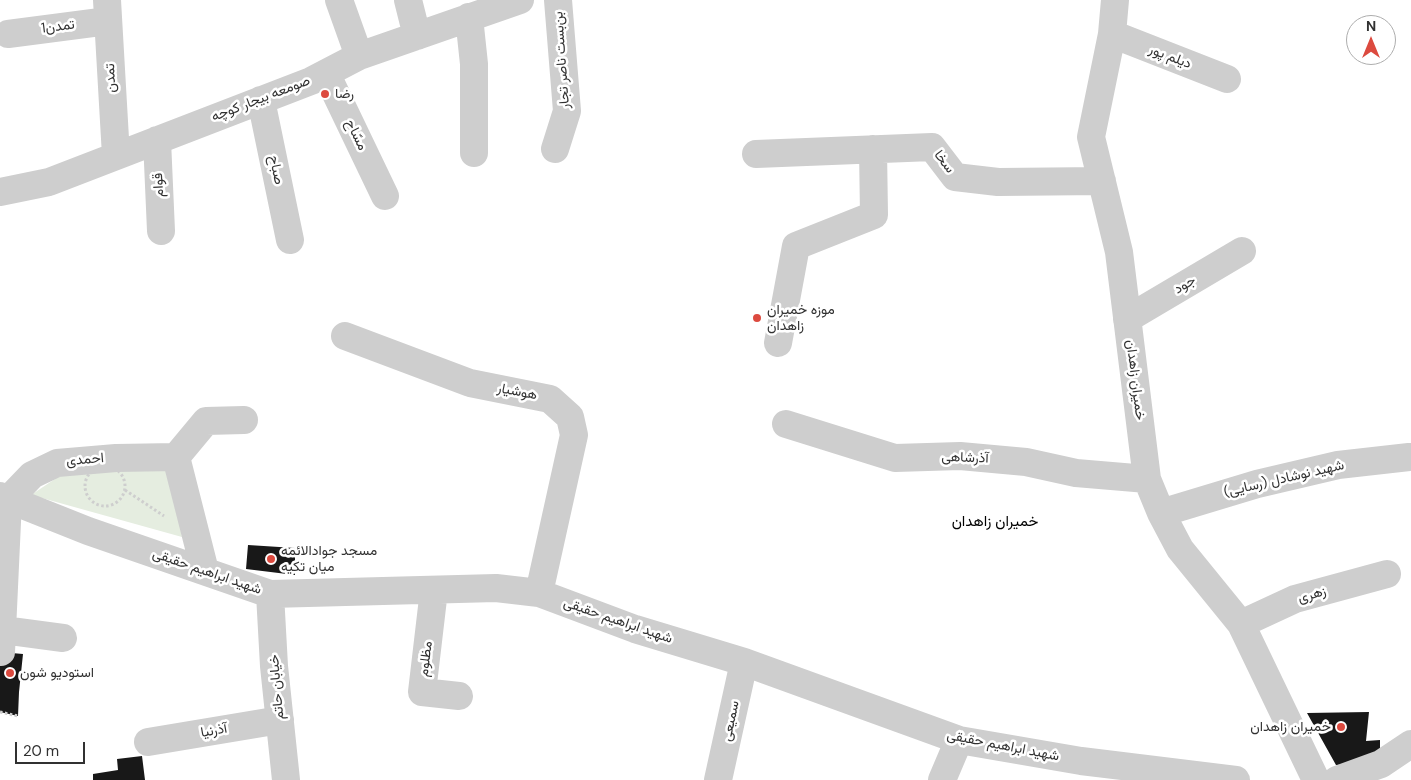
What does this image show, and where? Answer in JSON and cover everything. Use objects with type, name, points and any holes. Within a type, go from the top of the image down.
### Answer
[{"type":"street","points":[[339,0],[359,56]]},
{"type":"street","points":[[408,0],[417,36]]},
{"type":"street","name":"صومعه بیجار کوچه","points":[[0,192],[48,182],[311,80],[359,56],[520,0]]},
{"type":"street","name":"بن‌بست ناصر تجار","points":[[555,149],[567,111],[558,0]]},
{"type":"street","name":"خمیران زاهدان","points":[[1115,0],[1112,34],[1091,137],[1119,252],[1147,479],[1180,549],[1241,624],[1316,780]]},
{"type":"street","name":"تمدن1","points":[[8,34],[108,11]]},
{"type":"street","name":"تمدن","points":[[108,11],[116,156]]},
{"type":"street","points":[[469,17],[474,64],[474,153]]},
{"type":"street","name":"دیلم پور","points":[[1112,34],[1227,79]]},
{"type":"street","name":"مسّاح","points":[[326,73],[385,196]]},
{"type":"street","name":"صباح","points":[[261,100],[290,240]]},
{"type":"street","name":"قوام","points":[[157,140],[161,231]]},
{"type":"street","name":"سخا","points":[[756,154],[932,147],[955,178],[998,182],[1102,181]]},
{"type":"street","points":[[778,343],[796,246],[874,215],[873,149]]},
{"type":"street","name":"جود","points":[[1127,319],[1242,251]]},
{"type":"street","name":"هوشیار","points":[[345,336],[470,383],[550,399],[570,417],[574,435],[539,594]]},
{"type":"street","points":[[205,571],[176,457],[206,421],[244,420]]},
{"type":"street","name":"آذرشاهی","points":[[786,424],[895,458],[960,456],[998,459],[1026,462],[1076,473],[1147,479]]},
{"type":"street","name":"احمدی","points":[[4,498],[32,475],[57,463],[116,458],[176,457]]},
{"type":"street","name":"شهید نوشادل (رسایی)","points":[[1162,513],[1257,484],[1338,465],[1409,457]]},
{"type":"street","points":[[4,498],[2,641],[63,638]]},
{"type":"street","name":"شهید ابراهیم حقیقی","points":[[4,498],[88,531],[270,594],[496,588],[539,594],[635,629],[744,662],[958,740],[1079,771],[1236,780]]},
{"type":"street","name":"زهری","points":[[1241,624],[1295,599],[1387,574]]},
{"type":"street","name":"مظلوم","points":[[434,590],[422,692],[459,696]]},
{"type":"street","name":"خیابان حاتم","points":[[270,594],[286,780]]},
{"type":"street","name":"سمیعی","points":[[718,780],[744,662]]},
{"type":"street","name":"آذرنیا","points":[[148,742],[280,720]]},
{"type":"street","points":[[942,780],[958,740]]},
{"type":"street","points":[[1338,780],[1381,764],[1411,744]]},
{"type":"path","points":[[125,490],[196,536]]},
{"type":"path","points":[[0,712],[18,716]]},
{"type":"shaded area","points":[[168,464],[182,537],[31,495],[61,475]]},
{"type":"building","name":"مسجد جوادالائمه میان تکیه","points":[[248,545],[295,548],[295,575],[246,569]]},
{"type":"building","name":"استودیو شون","points":[[0,652],[23,654],[18,716],[0,712]]},
{"type":"building","name":"خمیران زاهدان","points":[[1369,712],[1366,741],[1380,740],[1380,754],[1373,763],[1336,765],[1307,713]]},
{"type":"building","points":[[142,756],[145,780],[93,780],[93,774],[118,770],[117,759]]},
{"type":"place","name":"رضا","points":[[325,94]]},
{"type":"place","name":"موزه خمیران زاهدان","points":[[757,318]]},
{"type":"place","name":"مسجد جوادالائمه میان تکیه","points":[[271,559]]},
{"type":"place","name":"استودیو شون","points":[[10,673]]},
{"type":"place","name":"خمیران زاهدان","points":[[1341,727]]},
{"type":"district","name":"خمیران زاهدان","points":[[995,522]]}]
